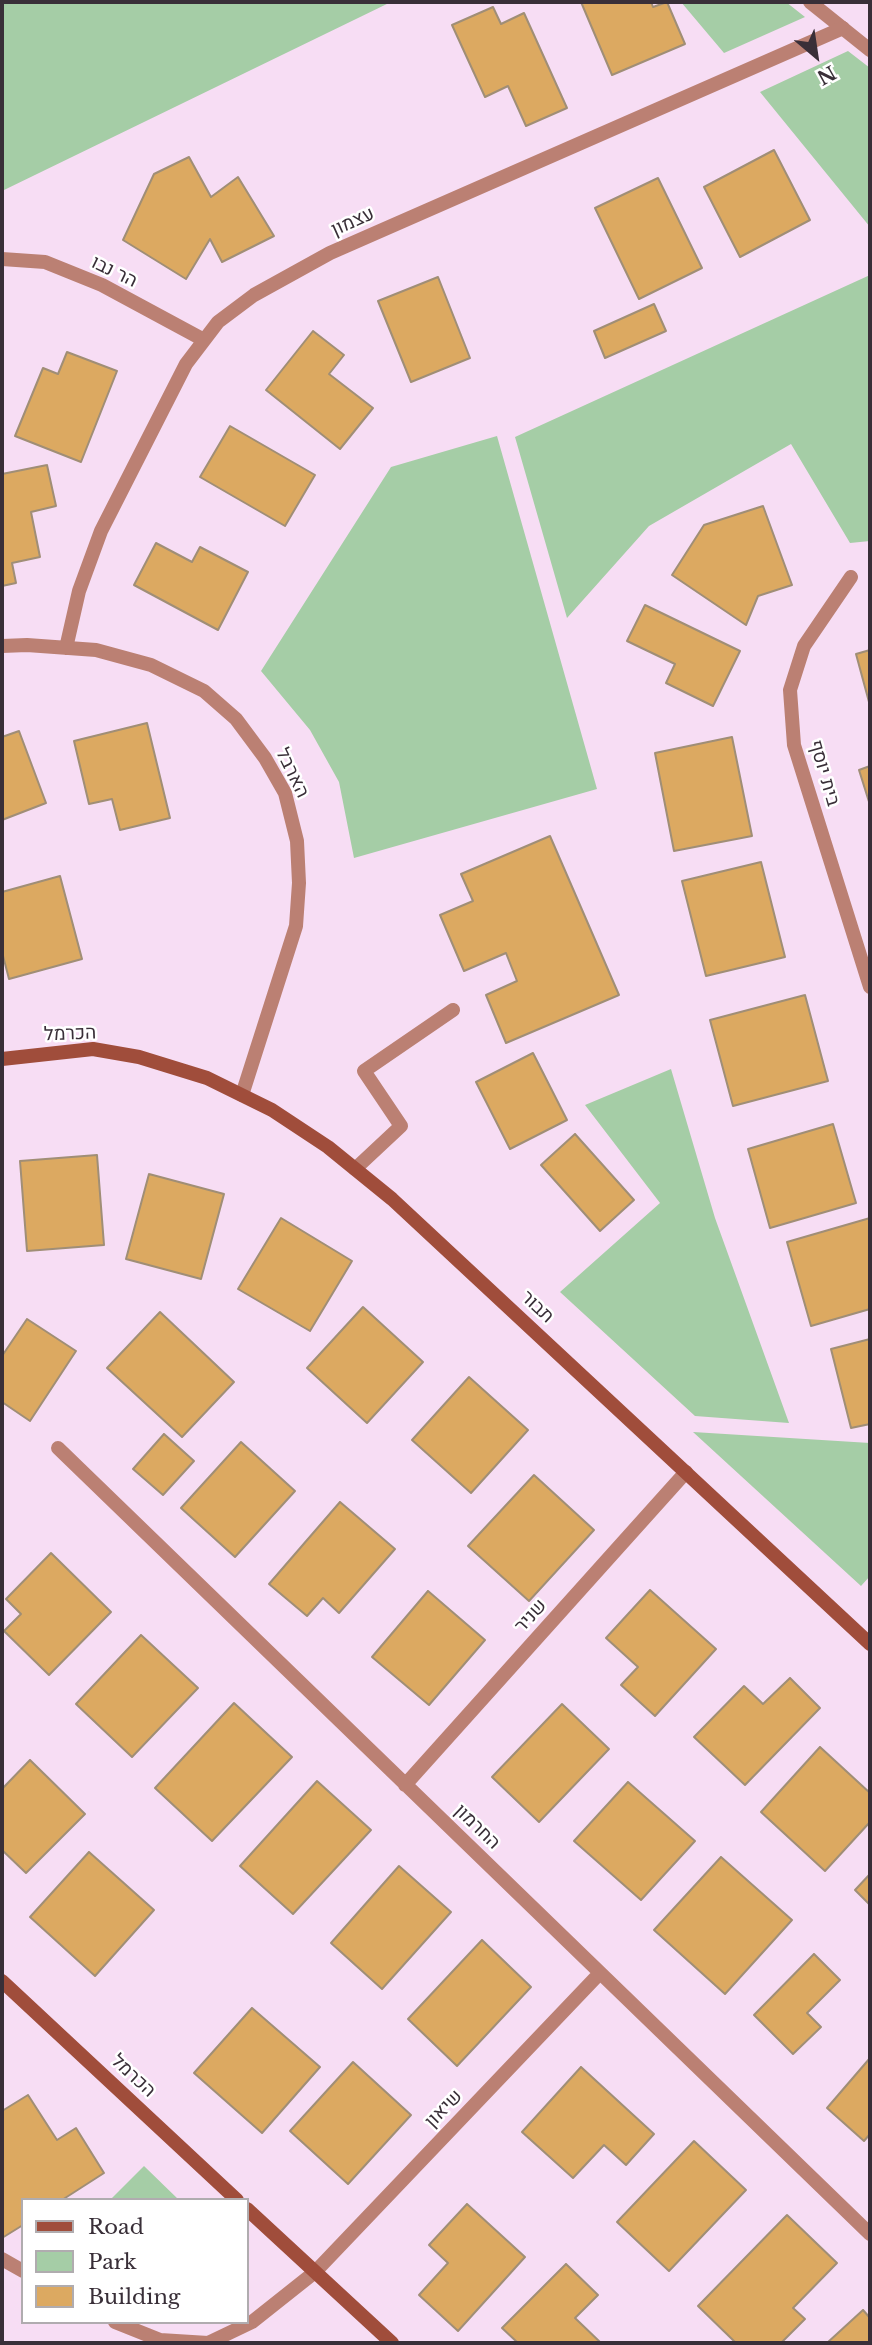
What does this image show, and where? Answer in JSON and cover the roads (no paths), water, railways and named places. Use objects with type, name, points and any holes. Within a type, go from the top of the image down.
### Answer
[{"type":"street","points":[[810,2],[870,50]]},
{"type":"street","name":"עצמון","points":[[66,648],[79,591],[101,531],[186,364],[218,322],[254,295],[330,253],[843,28]]},
{"type":"street","name":"הר נבו","points":[[2,259],[45,262],[102,285],[204,340]]},
{"type":"street","name":"בית יוסף","points":[[851,577],[804,646],[790,690],[794,745],[870,987]]},
{"type":"street","name":"הארבל","points":[[2,646],[96,650],[151,665],[204,691],[236,719],[265,758],[285,793],[298,841],[296,926],[242,1096]]},
{"type":"street","points":[[355,1169],[401,1126],[364,1071],[453,1010]]},
{"type":"street","name":"הכרמל","points":[[2,1059],[93,1049],[139,1057]]},
{"type":"street","name":"תבור","points":[[139,1057],[207,1078],[272,1110],[328,1147],[392,1199],[868,1637]]},
{"type":"street","name":"החרמון","points":[[58,1448],[870,2234]]},
{"type":"street","name":"שניר","points":[[405,1785],[686,1472]]},
{"type":"street","name":"שיאון","points":[[315,2272],[600,1972]]},
{"type":"street","name":"הכרמל","points":[[2,1981],[235,2198]]},
{"type":"street","points":[[248,2210],[392,2343]]},
{"type":"street","points":[[2,2259],[21,2270]]},
{"type":"street","points":[[248,2324],[315,2272]]},
{"type":"street","points":[[120,2324],[160,2340],[208,2343],[248,2324]]}]
